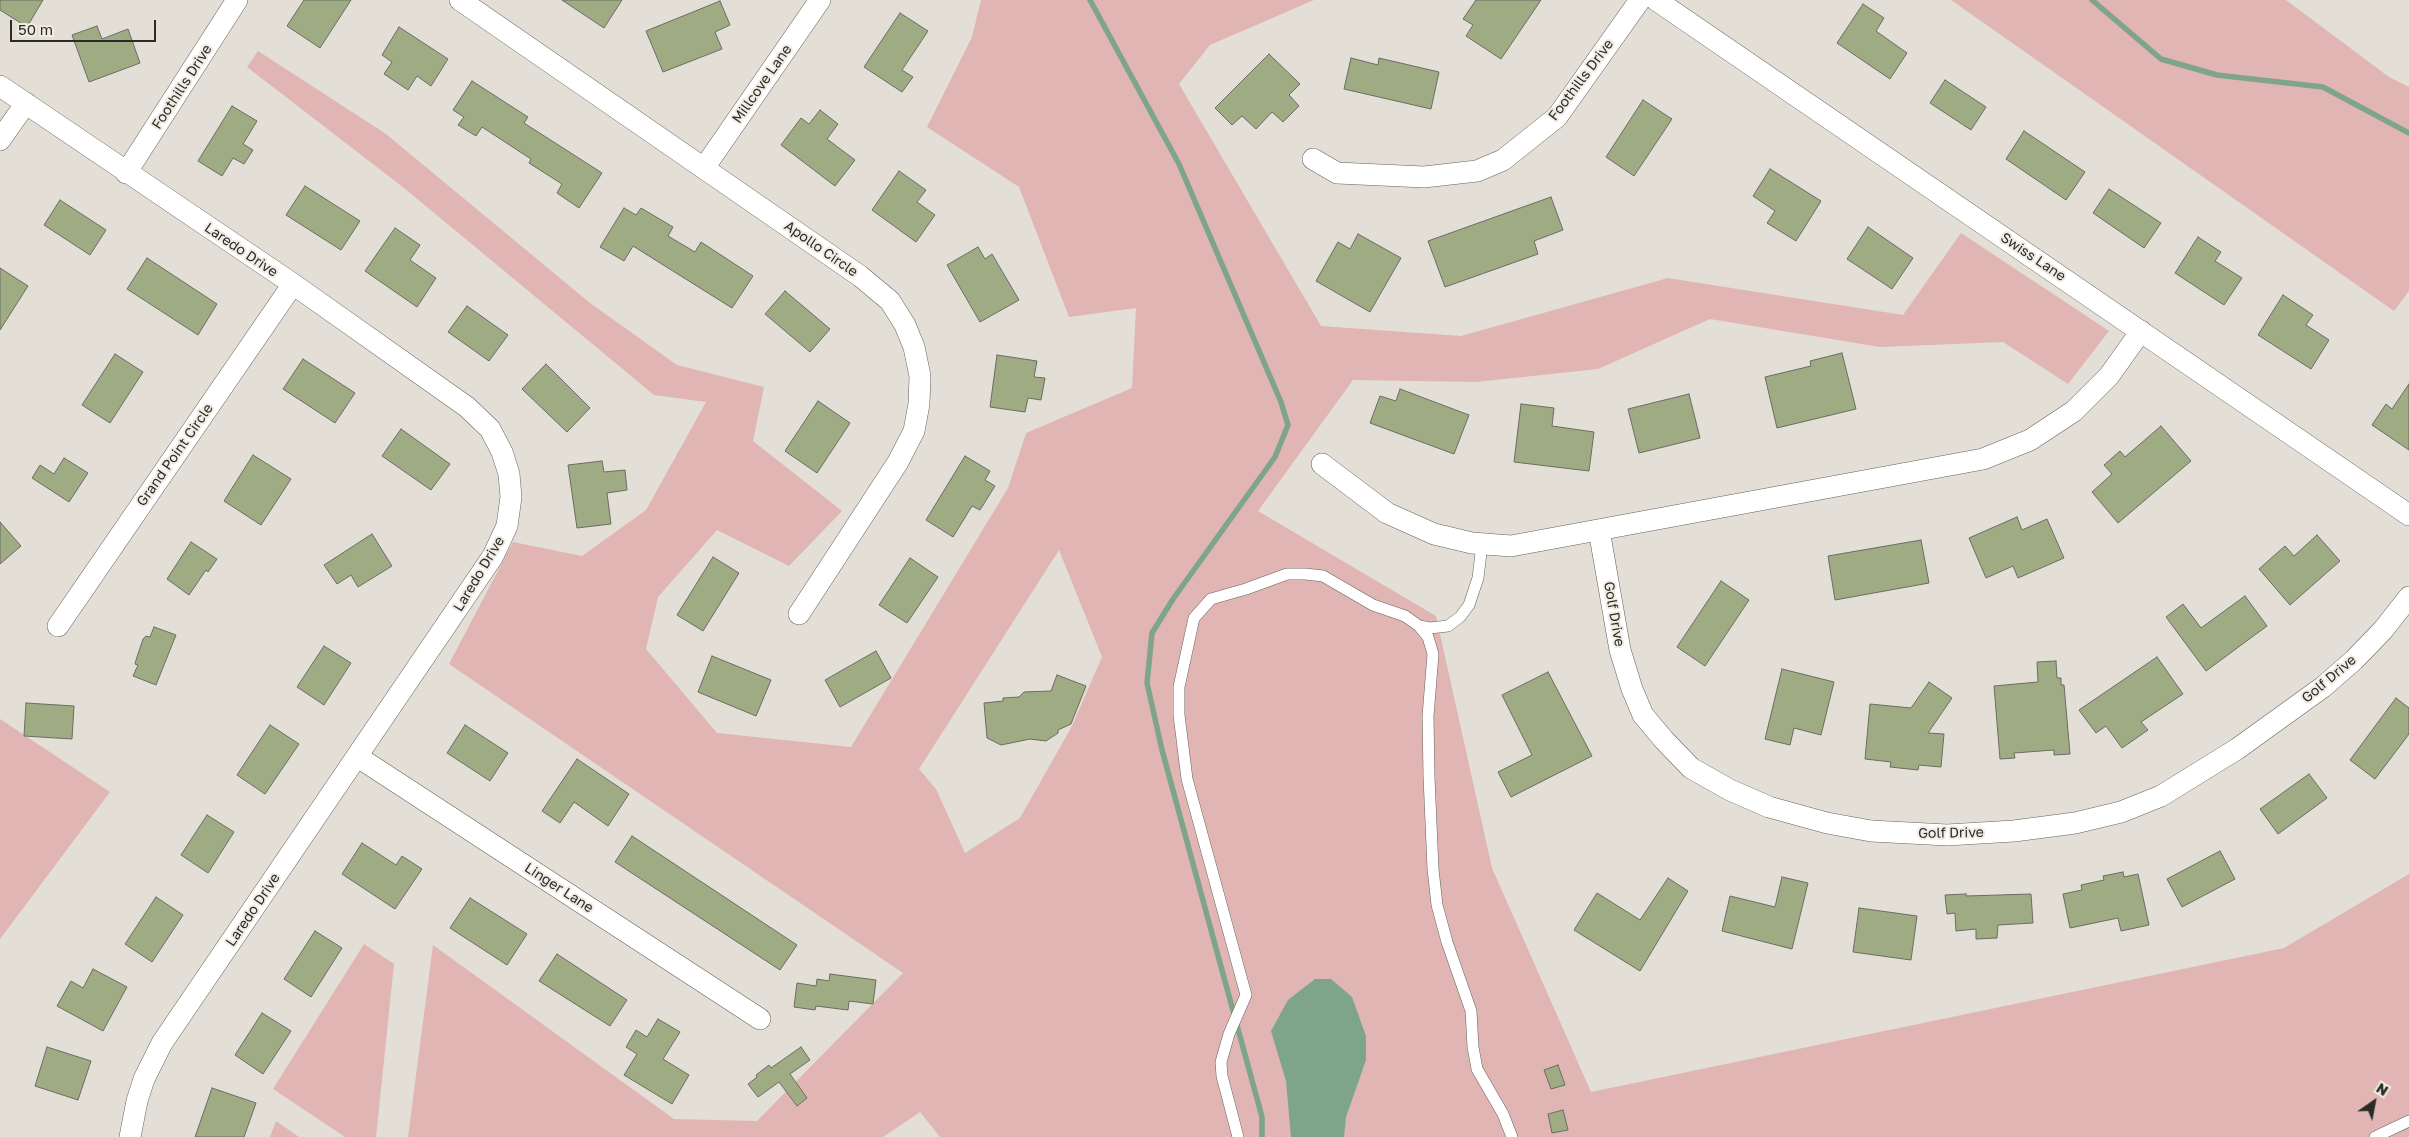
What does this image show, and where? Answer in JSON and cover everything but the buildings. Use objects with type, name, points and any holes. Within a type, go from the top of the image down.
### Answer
[{"type":"street","name":"Foothills Drive","points":[[126,173],[237,0]]},
{"type":"street","name":"Apollo Circle","points":[[460,0],[860,276],[890,301],[905,325],[914,347],[920,376],[919,404],[914,431],[898,462],[799,614]]},
{"type":"street","name":"Millcove Lane","points":[[704,168],[820,0]]},
{"type":"street","name":"Foothills Drive","points":[[1313,159],[1336,173],[1424,176],[1477,171],[1503,160],[1557,117],[1640,0]]},
{"type":"street","name":"Swiss Lane","points":[[1656,0],[2409,515]]},
{"type":"street","name":"Laredo Drive","points":[[0,86],[292,284],[467,406],[490,429],[502,452],[510,474],[511,497],[507,526],[493,556],[162,1043],[144,1079],[137,1101],[130,1137]]},
{"type":"street","points":[[0,140],[26,103]]},
{"type":"street","name":"Grand Point Circle","points":[[58,626],[292,284]]},
{"type":"street","points":[[1322,464],[1387,513],[1434,534],[1482,544],[1511,546],[1983,459],[2007,451],[2046,431],[2074,412],[2109,376],[2141,331]]},
{"type":"street","name":"Golf Drive","points":[[1599,530],[1620,650],[1632,689],[1644,715],[1664,740],[1691,768],[1730,790],[1769,807],[1827,823],[1871,831],[1947,835],[2014,831],[2075,823],[2121,812],[2161,796],[2237,749],[2323,687],[2366,648],[2409,597]]},
{"type":"street","name":"Linger Lane","points":[[358,757],[760,1020]]},
{"type":"lane","points":[[1419,626],[1430,628],[1448,626],[1469,605],[1478,578],[1482,544]]},
{"type":"lane","points":[[1238,1137],[1222,1076],[1221,1062],[1229,1034],[1246,995],[1187,779],[1179,715],[1179,687],[1194,618],[1211,599],[1287,574],[1323,576],[1374,604],[1405,616],[1419,626],[1428,637],[1433,654],[1428,716],[1432,869],[1437,905],[1447,942],[1471,1011],[1473,1047],[1478,1069],[1503,1114],[1512,1137]]},
{"type":"lane","points":[[2375,1137],[2409,1121]]},
{"type":"shaded area","points":[[981,0],[1314,0],[1210,45],[1179,84],[1321,326],[1461,336],[1668,278],[1903,315],[1961,233],[2109,331],[2068,384],[2003,342],[1880,347],[1710,319],[1598,369],[1476,382],[1353,380],[1258,511],[1436,616],[1492,868],[1591,1092],[2284,948],[2409,874],[2409,1137],[940,1137],[920,1112],[883,1137],[408,1137],[433,945],[674,1119],[757,1121],[903,973],[449,664],[513,542],[582,556],[646,510],[706,402],[654,395],[404,188],[247,67],[258,51],[386,134],[590,303],[677,365],[764,387],[753,441],[842,511],[789,566],[717,530],[658,597],[646,649],[717,733],[851,747],[1008,488],[1026,433],[1132,388],[1136,308],[1069,317],[1019,187],[927,127],[972,37]],"holes":[[[1059,550],[1102,657],[1072,726],[1020,818],[965,853],[936,789],[919,769]]]},
{"type":"shaded area","points":[[1951,0],[2286,0],[2389,77],[2409,87],[2409,291],[2394,311]]},
{"type":"shaded area","points":[[0,719],[110,792],[0,939]]},
{"type":"shaded area","points":[[364,944],[394,964],[376,1137],[345,1137],[273,1089]]},
{"type":"shaded area","points":[[1315,979],[1331,979],[1352,997],[1366,1036],[1366,1060],[1346,1117],[1344,1137],[1291,1137],[1286,1081],[1271,1031],[1288,1000]]},
{"type":"shaded area","points":[[276,1121],[299,1137],[270,1137]]},
{"type":"waterway","points":[[1090,0],[1179,164],[1281,402],[1288,425],[1275,457],[1173,599],[1152,633],[1147,683],[1162,750],[1262,1117],[1262,1137]]},
{"type":"waterway","points":[[2092,0],[2161,59],[2217,75],[2323,87],[2409,133]]}]
